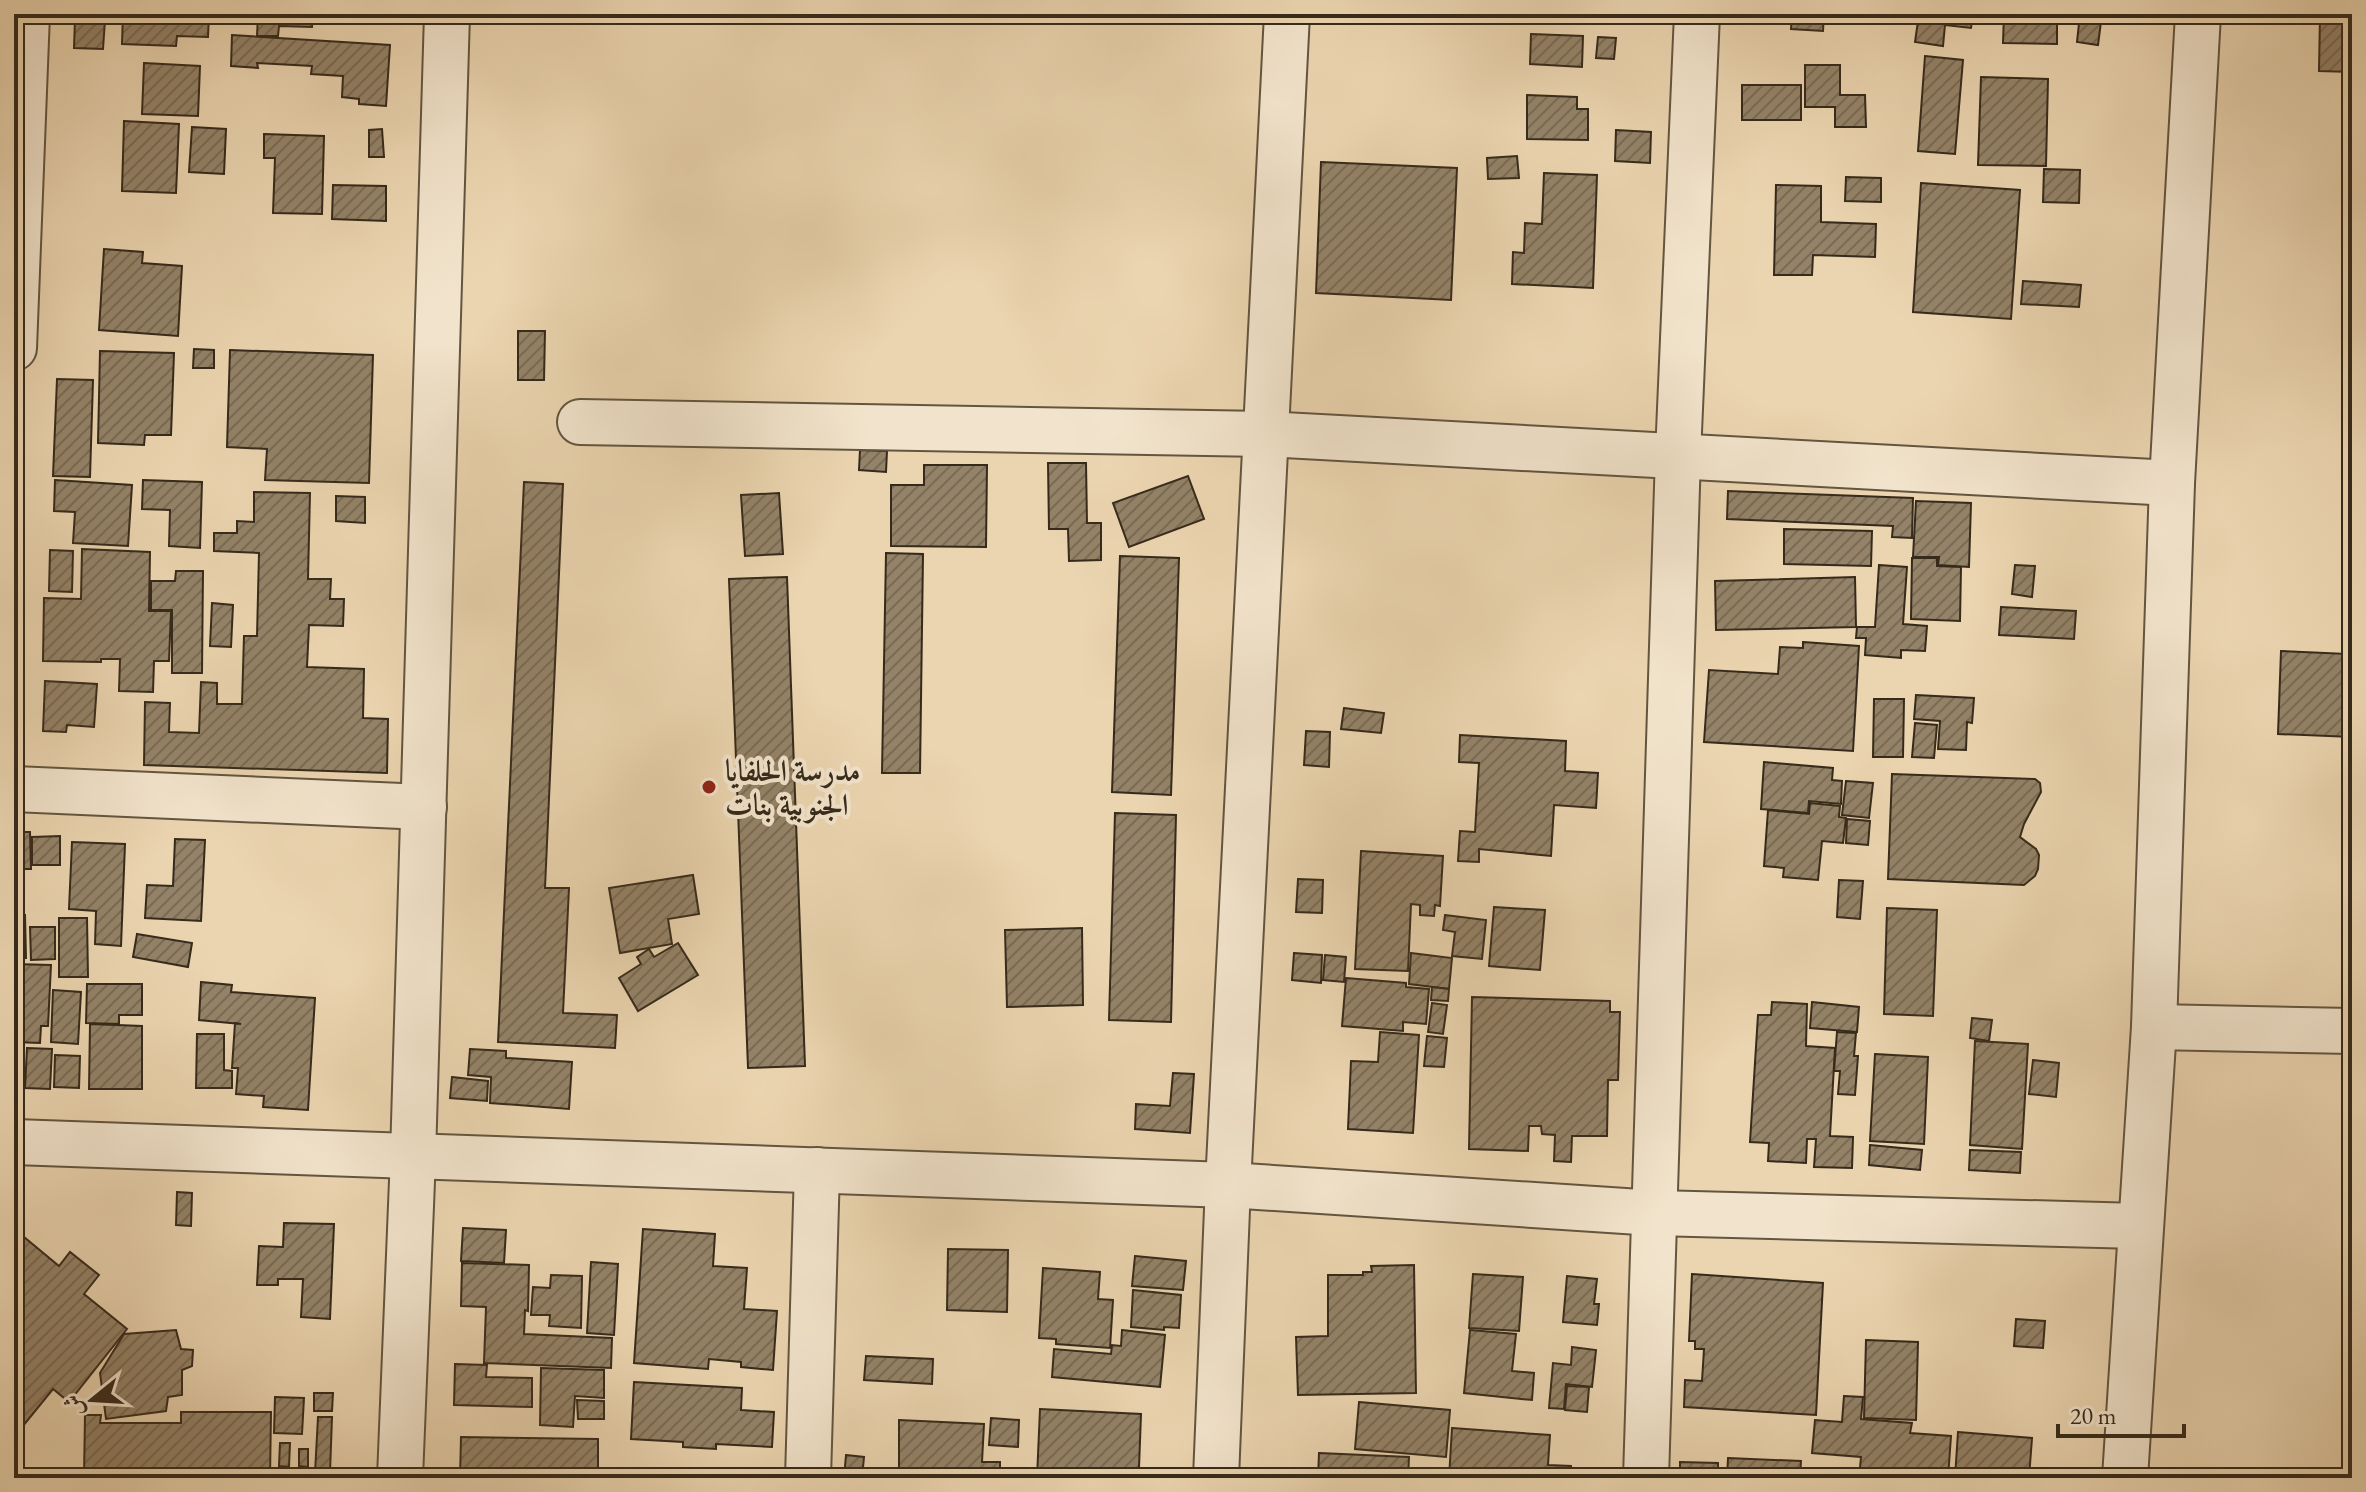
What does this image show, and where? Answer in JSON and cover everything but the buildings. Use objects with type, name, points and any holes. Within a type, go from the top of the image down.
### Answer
[{"type":"street","points":[[14,348],[27,14]]},
{"type":"street","points":[[400,1478],[413,1156],[447,14]]},
{"type":"street","points":[[1216,1478],[1287,14]]},
{"type":"street","points":[[1646,1478],[1678,455],[1697,14]]},
{"type":"street","points":[[2125,1478],[2154,1027],[2172,483],[2198,14]]},
{"type":"street","points":[[580,422],[1265,434],[2172,483]]},
{"type":"street","points":[[14,789],[424,807]]},
{"type":"street","points":[[2154,1027],[2352,1031]]},
{"type":"street","points":[[14,1142],[1228,1185],[1655,1213],[2139,1226]]},
{"type":"street","points":[[808,1478],[817,1170]]},
{"type":"place","name":"مدرسة الحلفايا الجنوبية بنات","points":[[709,787]]}]
